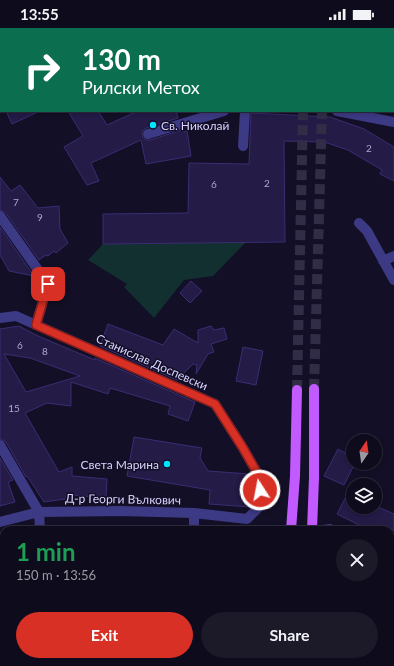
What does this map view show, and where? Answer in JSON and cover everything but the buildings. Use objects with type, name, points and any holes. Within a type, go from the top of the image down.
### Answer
[{"type":"main road","points":[[312,526],[314,389]]},
{"type":"main road","points":[[291,526],[295,476],[297,390]]},
{"type":"street","points":[[148,134],[219,112]]},
{"type":"street","points":[[243,146],[245,112]]},
{"type":"street","points":[[341,112],[394,122]]},
{"type":"street","points":[[0,216],[48,284],[36,325]]},
{"type":"street","points":[[359,223],[367,231],[394,280]]},
{"type":"street","points":[[383,261],[394,256]]},
{"type":"street","name":"Станислав Доспевски","points":[[0,318],[16,316],[215,404],[259,476],[261,505],[247,519]]},
{"type":"street","points":[[0,445],[38,512],[40,526]]},
{"type":"street","name":"Д-р Георги Вълкович","points":[[0,522],[38,512],[121,511],[194,513],[247,519]]},
{"type":"street","points":[[194,513],[194,526]]},
{"type":"green space","points":[[247,241],[213,276],[184,280],[154,318],[124,287],[127,284],[88,260],[103,244]]},
{"type":"tunnel","points":[[297,390],[303,112]]},
{"type":"tunnel","points":[[314,389],[322,112]]},
{"type":"place","name":"Св. Николай","points":[[153,125]]},
{"type":"place","name":"Света Марина","points":[[167,464]]},
{"type":"route","points":[[48,284],[36,325],[215,404],[259,476],[260,490]]}]
